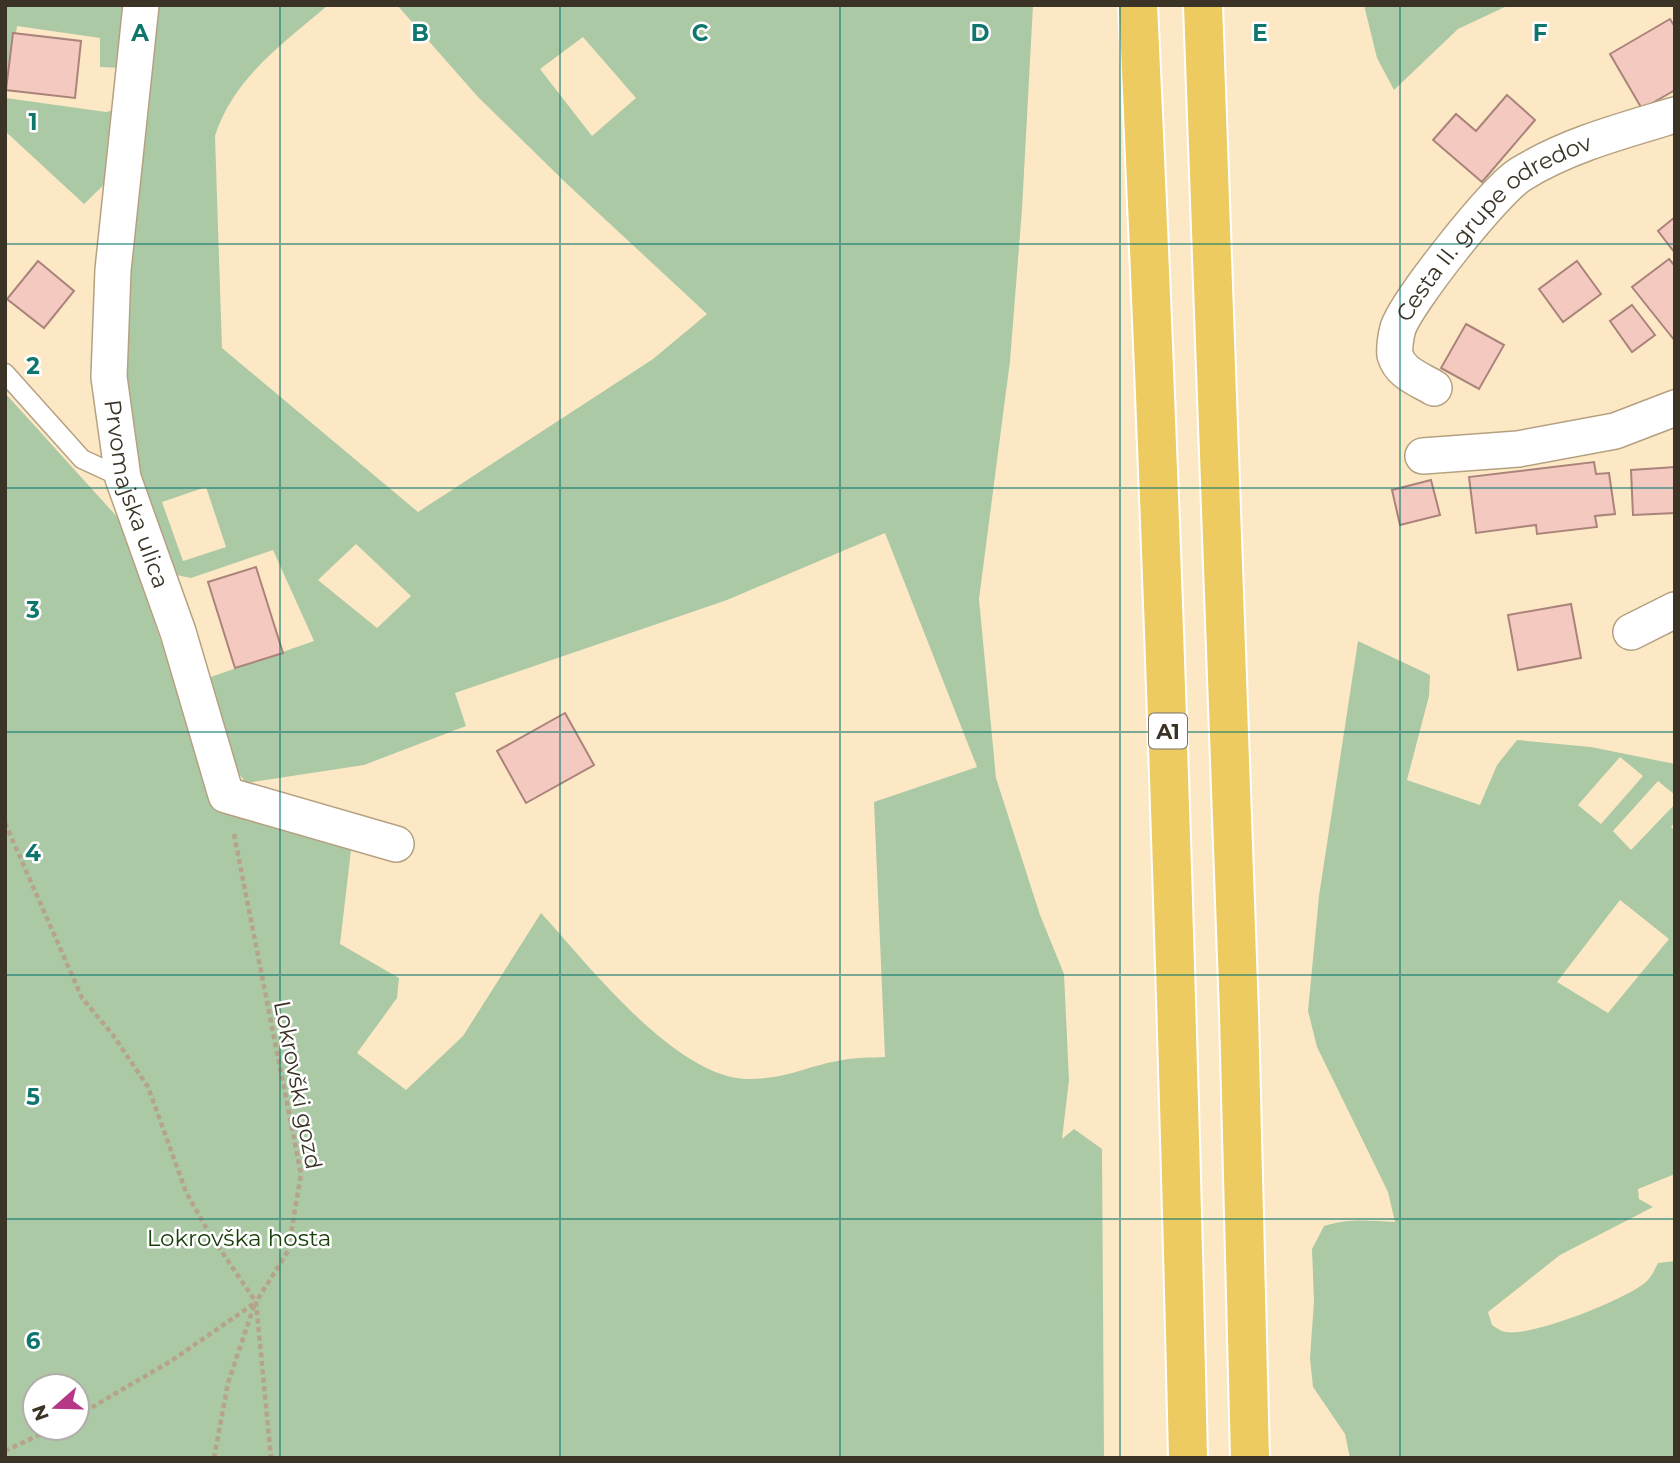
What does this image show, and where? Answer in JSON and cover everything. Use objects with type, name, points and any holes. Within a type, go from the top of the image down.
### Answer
[{"type":"highway","name":"A1","points":[[1138,5],[1155,349],[1178,1004],[1188,1458]]},
{"type":"highway","points":[[1203,5],[1240,1014],[1250,1458]]},
{"type":"street","name":"Prvomajska ulica","points":[[141,5],[112,283],[109,377],[123,478],[177,632],[226,795]]},
{"type":"street","name":"Cesta II. grupe odredov","points":[[1434,388],[1403,370],[1395,353],[1398,328],[1428,280],[1469,228],[1518,176],[1576,145],[1675,115]]},
{"type":"street","points":[[1423,456],[1518,449],[1615,431],[1675,408]]},
{"type":"street","points":[[1632,632],[1675,610]]},
{"type":"street","points":[[226,795],[396,844]]},
{"type":"lane","points":[[5,373],[82,459],[123,478]]},
{"type":"path","name":"Lokrovški gozd","points":[[226,795],[301,1174],[288,1251],[256,1302]]},
{"type":"path","points":[[5,823],[82,998],[113,1035],[148,1087],[186,1192],[209,1233],[256,1302],[271,1458]]},
{"type":"path","points":[[91,1408],[171,1361],[256,1302]]},
{"type":"path","points":[[214,1458],[228,1383],[256,1302]]},
{"type":"path","points":[[5,1451],[24,1442]]},
{"type":"green space","points":[[5,5],[134,5],[123,68],[100,67],[100,38],[17,26],[6,98],[106,112],[118,109],[116,173],[84,204],[5,131]]},
{"type":"green space","name":"Lokrovška hosta","points":[[150,5],[328,5],[277,48],[247,79],[223,115],[215,136],[222,348],[418,512],[653,359],[707,314],[478,97],[397,5],[1033,5],[1022,209],[1010,361],[979,599],[996,778],[1040,915],[1064,974],[1069,1080],[1062,1139],[1074,1129],[1102,1149],[1104,1458],[5,1458],[5,393],[120,520],[217,807],[351,850],[340,944],[399,978],[397,998],[357,1053],[406,1090],[463,1036],[541,913],[635,1015],[692,1060],[721,1074],[749,1079],[763,1078],[848,1059],[885,1057],[874,802],[977,767],[885,533],[727,600],[455,693],[466,726],[364,765],[246,783],[232,764],[205,679],[314,641],[273,550],[191,578],[176,575],[148,522],[124,397],[124,298]],"holes":[[[583,37],[636,98],[592,136],[540,69]],[[206,487],[226,547],[183,561],[162,502]],[[356,544],[411,596],[377,628],[318,580]]]},
{"type":"green space","points":[[1364,5],[1509,5],[1458,29],[1394,90],[1377,58]]},
{"type":"green space","points":[[1358,641],[1430,675],[1429,696],[1407,780],[1480,805],[1497,765],[1517,740],[1591,747],[1675,764],[1675,795],[1658,781],[1613,831],[1631,850],[1675,804],[1675,822],[1671,827],[1675,831],[1675,1174],[1638,1189],[1639,1199],[1653,1207],[1560,1255],[1488,1312],[1492,1325],[1503,1331],[1536,1329],[1579,1315],[1637,1289],[1652,1275],[1658,1263],[1675,1261],[1675,1458],[1350,1458],[1345,1434],[1313,1387],[1310,1358],[1314,1301],[1312,1249],[1324,1226],[1351,1221],[1395,1222],[1388,1192],[1317,1047],[1308,1011],[1319,896]],"holes":[[[1620,757],[1643,776],[1601,824],[1578,805]],[[1620,900],[1669,939],[1608,1013],[1557,982]]]},
{"type":"building","points":[[1670,19],[1675,27],[1675,90],[1642,109],[1610,54]]},
{"type":"building","points":[[13,33],[81,41],[75,98],[6,90]]},
{"type":"building","points":[[1507,95],[1535,120],[1482,182],[1433,140],[1456,114],[1476,131]]},
{"type":"building","points":[[1675,217],[1675,253],[1658,231]]},
{"type":"building","points":[[1669,259],[1675,266],[1675,341],[1632,287]]},
{"type":"building","points":[[38,261],[74,291],[44,328],[7,299]]},
{"type":"building","points":[[1577,261],[1601,294],[1563,322],[1539,289]]},
{"type":"building","points":[[1632,305],[1655,335],[1632,352],[1610,321]]},
{"type":"building","points":[[1466,324],[1504,345],[1479,389],[1441,368]]},
{"type":"building","points":[[1594,462],[1596,474],[1609,473],[1615,514],[1595,516],[1597,527],[1537,534],[1536,525],[1476,533],[1469,477]]},
{"type":"building","points":[[1675,467],[1675,513],[1633,515],[1631,470]]},
{"type":"building","points":[[1431,480],[1440,515],[1400,525],[1392,490]]},
{"type":"building","points":[[256,567],[283,653],[235,668],[208,582]]},
{"type":"building","points":[[1571,604],[1581,658],[1518,670],[1508,615]]},
{"type":"building","points":[[565,713],[594,765],[526,803],[497,751]]}]
